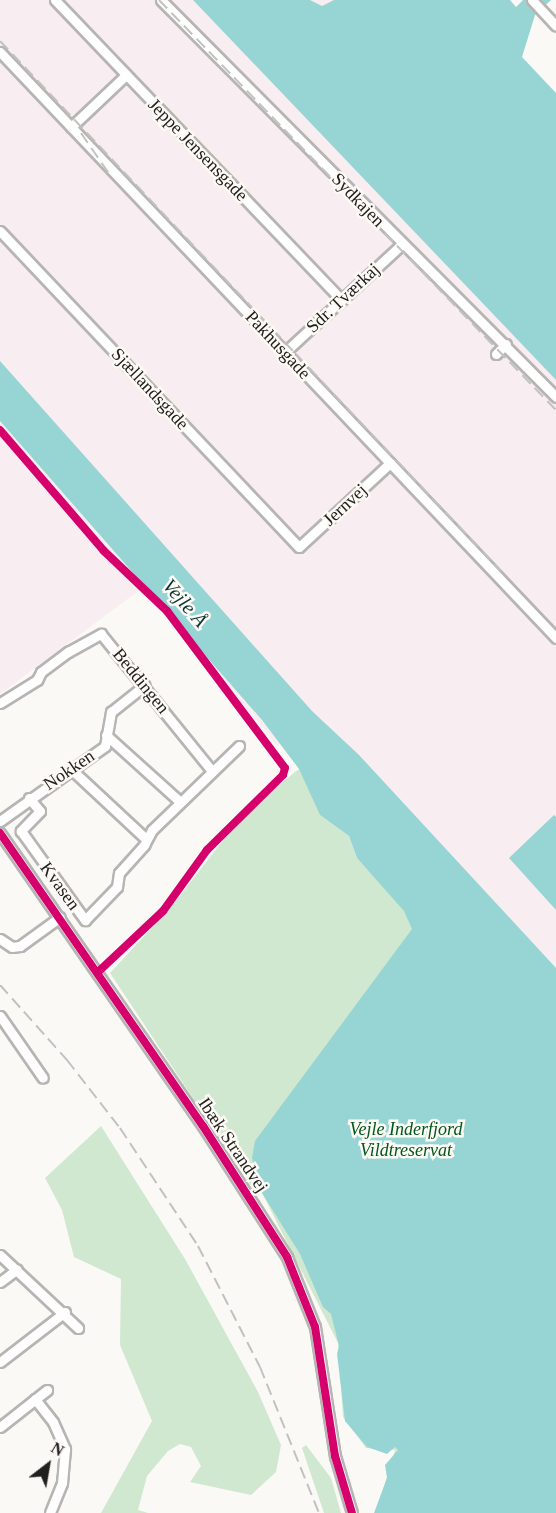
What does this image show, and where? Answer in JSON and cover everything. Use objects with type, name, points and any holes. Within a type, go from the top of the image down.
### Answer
[{"type":"street","name":"Jeppe Jensensgade","points":[[55,0],[342,300]]},
{"type":"street","name":"Sydkajen","points":[[161,0],[401,244],[506,344],[556,397]]},
{"type":"street","points":[[532,0],[556,26]]},
{"type":"street","name":"Pakhusgade","points":[[0,52],[556,638]]},
{"type":"street","points":[[72,127],[126,75]]},
{"type":"street","name":"Sjællandsgade","points":[[0,231],[299,547]]},
{"type":"street","name":"Sdr. Tværkaj","points":[[285,352],[401,244]]},
{"type":"street","points":[[496,354],[506,344]]},
{"type":"street","name":"Jernvej","points":[[299,547],[390,463]]},
{"type":"street","name":"Beddingen","points":[[0,703],[28,686],[68,652],[101,634],[145,685],[212,771]]},
{"type":"street","name":"Nokken","points":[[0,820],[105,746],[111,712],[145,685]]},
{"type":"street","points":[[106,735],[179,801]]},
{"type":"street","name":"Kvasen","points":[[29,798],[40,811],[21,831],[85,920],[117,887],[119,873],[179,801],[239,746]]},
{"type":"street","points":[[72,770],[146,839]]},
{"type":"street","name":"Ibæk Strandvej","points":[[0,833],[60,917],[287,1257],[315,1327],[335,1456],[352,1513]]},
{"type":"street","points":[[0,939],[12,947],[20,946],[60,917]]},
{"type":"street","points":[[0,1016],[43,1078]]},
{"type":"street","points":[[0,1255],[65,1312],[78,1328]]},
{"type":"street","points":[[0,1282],[17,1269]]},
{"type":"street","points":[[0,1362],[65,1312]]},
{"type":"street","points":[[0,1427],[47,1390]]},
{"type":"street","points":[[35,1400],[53,1422],[65,1449],[62,1483],[50,1513]]},
{"type":"shaded area","points":[[0,0],[476,0],[556,267],[556,968],[318,716],[277,746],[145,586],[0,694]]},
{"type":"green space","name":"Vejle Inderfjord Vildtreservat","points":[[299,769],[556,970],[556,1513],[376,1513],[395,1450],[366,1448],[343,1417],[338,1343],[262,1193],[252,1187],[110,973],[172,906],[224,839],[267,794]],"holes":[[[320,815],[348,828],[389,893],[357,858],[349,836]]]},
{"type":"green space","points":[[101,1126],[185,1259],[258,1392],[281,1445],[276,1472],[251,1495],[190,1482],[201,1466],[191,1447],[180,1444],[168,1451],[147,1476],[138,1510],[148,1513],[101,1513],[152,1421],[120,1345],[121,1279],[74,1257],[62,1210],[45,1178]]},
{"type":"green space","points":[[306,1445],[331,1478],[341,1513],[324,1513],[302,1448]]},
{"type":"water","points":[[193,0],[310,0],[322,6],[334,0],[510,0],[516,7],[523,0],[551,0],[535,15],[522,57],[556,93],[556,380]]},
{"type":"water","name":"Vejle Inderfjord Vildtreservat","points":[[0,361],[312,711],[359,755],[556,968],[556,1513],[374,1513],[387,1478],[385,1465],[398,1450],[395,1447],[387,1454],[367,1447],[345,1421],[337,1354],[339,1346],[331,1314],[323,1307],[300,1254],[262,1193],[252,1158],[255,1141],[412,929],[404,911],[357,858],[349,836],[320,815],[299,769],[262,720],[0,421]]},
{"type":"water","points":[[554,815],[556,817],[556,910],[509,858]]},
{"type":"railway","points":[[159,0],[556,410]]},
{"type":"railway","points":[[0,41],[501,571]]},
{"type":"railway","points":[[81,133],[110,175]]},
{"type":"railway","points":[[0,985],[67,1060],[120,1128],[198,1246],[260,1367],[319,1513]]},
{"type":"cycle path","points":[[0,430],[104,551],[167,611],[285,768],[283,775],[207,850],[163,911],[98,972]]},
{"type":"cycle path","points":[[0,833],[203,1126],[287,1257],[315,1327],[335,1456],[352,1513]]},
{"type":"water label","name":"Vejle Å","points":[[185,603]]}]
